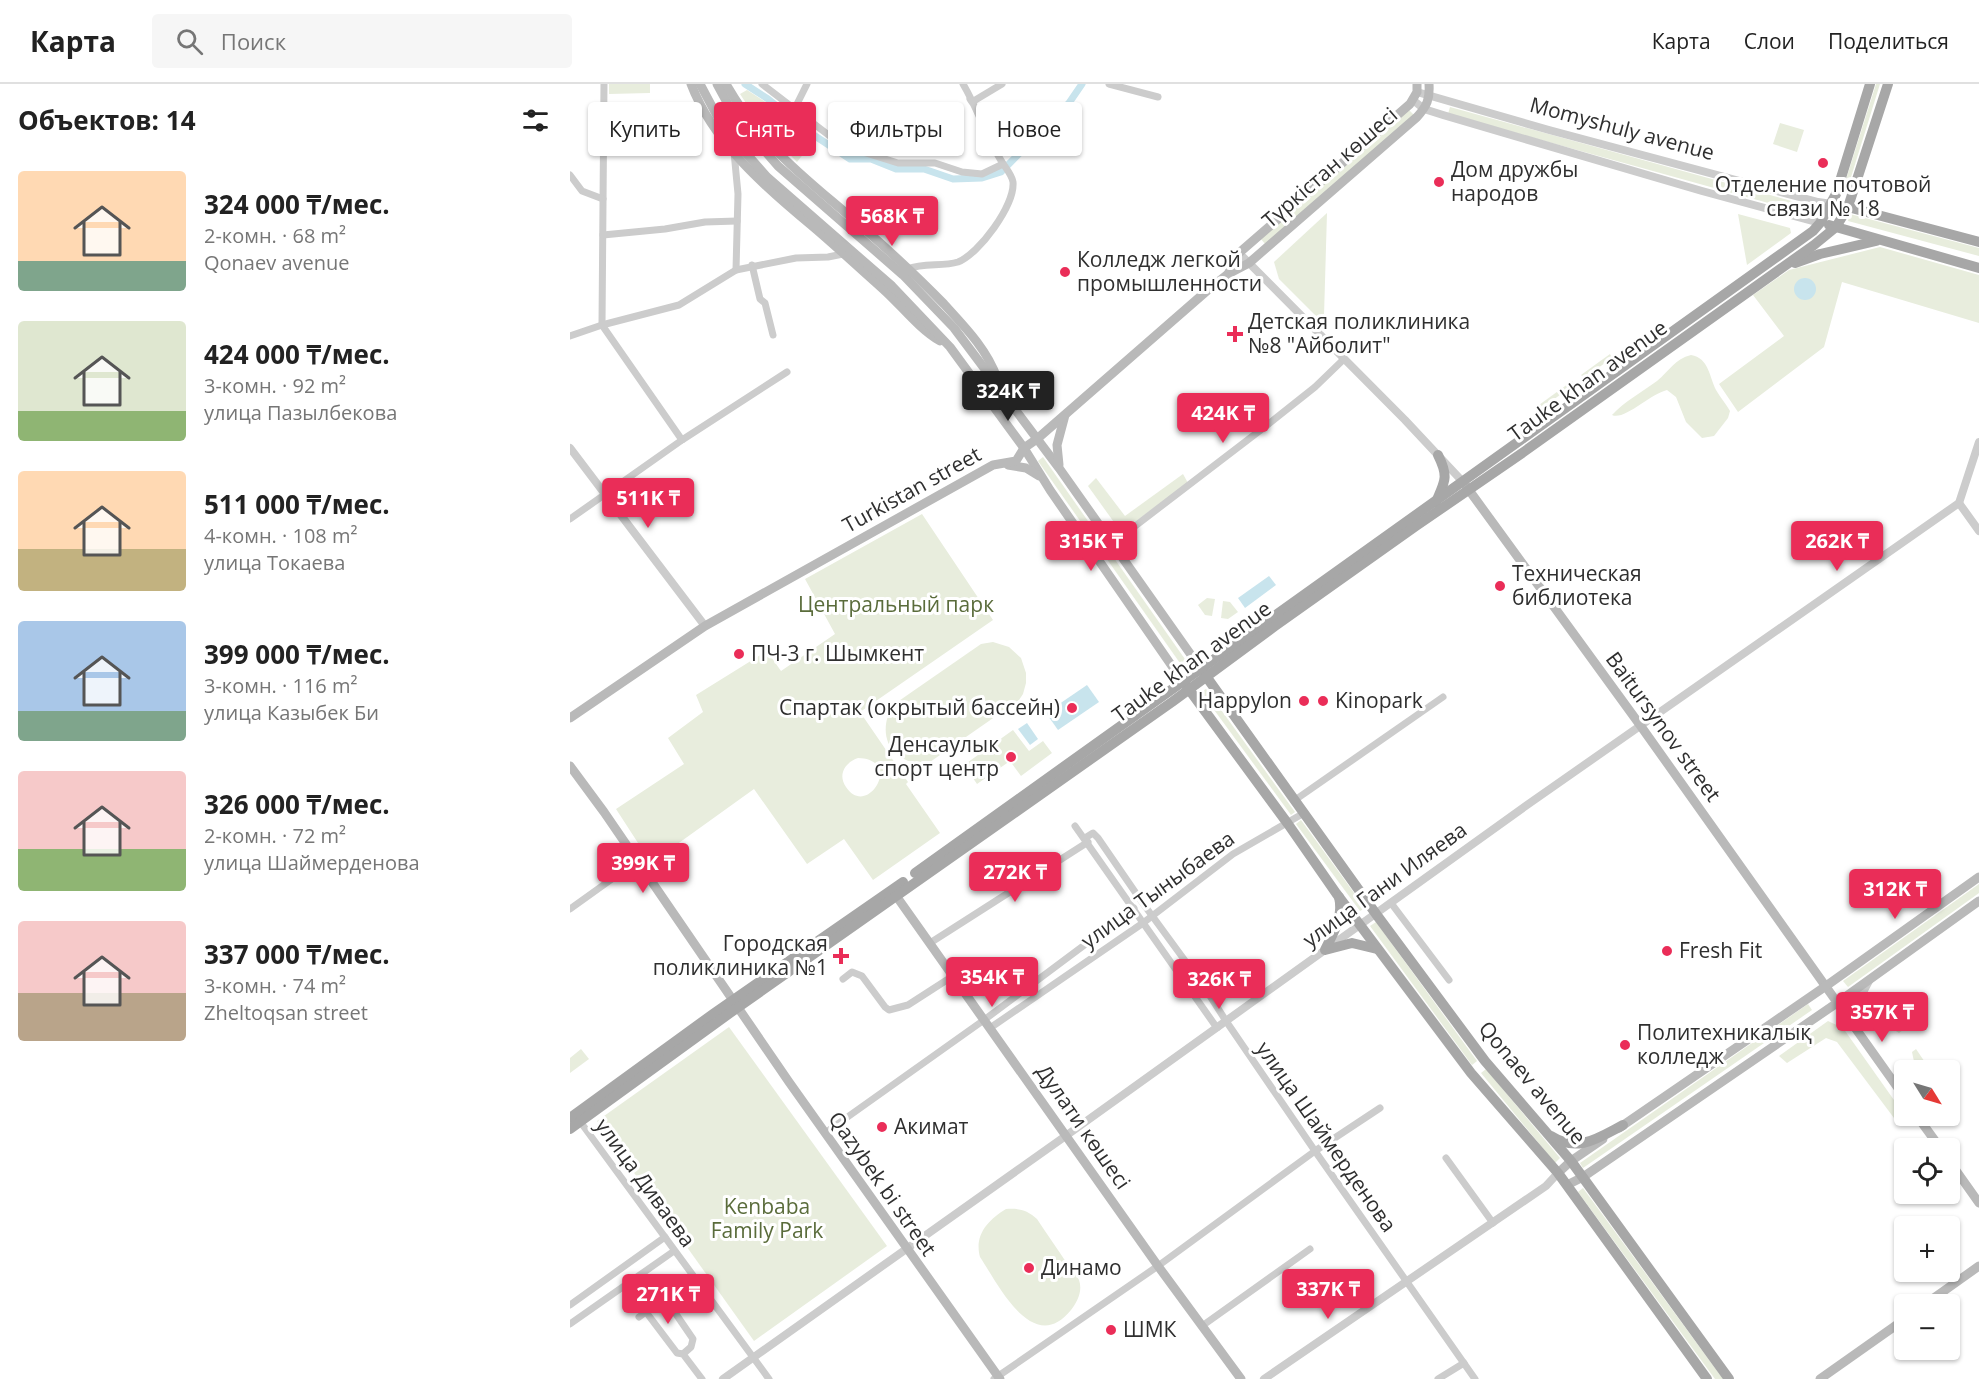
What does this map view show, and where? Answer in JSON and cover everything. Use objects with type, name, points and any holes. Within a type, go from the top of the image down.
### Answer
[{"type":"main road","points":[[691,84],[714,124]]},
{"type":"main road","points":[[700,84],[714,110]]},
{"type":"main road","points":[[717,84],[727,102]]},
{"type":"main road","points":[[726,84],[761,136],[783,160],[908,269],[954,315],[991,361],[1001,388]]},
{"type":"main road","points":[[1424,109],[1430,97],[1429,84]]},
{"type":"main road","points":[[1817,227],[1832,204],[1870,84]]},
{"type":"main road","points":[[1836,227],[1850,207],[1888,84]]},
{"type":"main road","name":"Түркістан көшесі","points":[[1228,274],[1239,253],[1382,128],[1416,92]]},
{"type":"main road","name":"Түркістан көшесі","points":[[1228,274],[1249,263],[1424,109]]},
{"type":"main road","points":[[742,156],[761,183],[887,292],[927,333],[950,347]]},
{"type":"main road","points":[[745,156],[892,286],[950,347],[1024,448],[1042,478],[1200,707]]},
{"type":"main road","points":[[769,156],[903,275],[954,328],[1059,468],[1295,800]]},
{"type":"main road","points":[[778,187],[785,204]]},
{"type":"main road","points":[[1832,204],[1979,242]]},
{"type":"main road","points":[[1817,227],[1836,227],[1979,268]]},
{"type":"main road","name":"Tauke khan avenue","points":[[570,1129],[575,1118],[1186,685],[1381,550],[1817,227]]},
{"type":"main road","name":"Tauke khan avenue","points":[[1204,673],[1436,502],[1466,486],[1784,267],[1836,227]]},
{"type":"main road","points":[[1784,267],[1820,254],[1880,240]]},
{"type":"main road","name":"Turkistan street","points":[[570,718],[705,626],[993,465],[1016,461],[1024,448],[1228,274]]},
{"type":"main road","points":[[954,315],[954,328]]},
{"type":"main road","points":[[1059,468],[1057,445],[1065,415]]},
{"type":"main road","points":[[1436,502],[1445,470],[1438,455]]},
{"type":"main road","points":[[993,465],[1014,465],[1026,468],[1042,478]]},
{"type":"main road","name":"Baitursynov street","points":[[1466,486],[1640,725],[1837,1003]]},
{"type":"main road","name":"Tauke khan avenue","points":[[894,892],[1172,702],[1186,685]]},
{"type":"main road","points":[[1172,702],[1180,698],[1186,699],[1200,707]]},
{"type":"main road","name":"Qonaev avenue","points":[[1200,707],[1471,1073],[1558,1173],[1707,1379]]},
{"type":"main road","name":"Qazybek bi street","points":[[570,766],[734,1005],[997,1378]]},
{"type":"main road","name":"Qonaev avenue","points":[[1295,800],[1485,1061],[1571,1161],[1730,1379]]},
{"type":"main road","points":[[1558,1173],[1571,1161],[1826,986],[1979,877]]},
{"type":"main road","name":"Дулати көшесі","points":[[894,892],[1158,1266],[1241,1379]]},
{"type":"main road","points":[[1325,950],[1340,915],[1339,897]]},
{"type":"main road","points":[[1567,1185],[1583,1177],[1837,1003],[1979,901]]},
{"type":"main road","points":[[1325,950],[1352,943],[1377,949]]},
{"type":"main road","points":[[1837,1003],[1894,1082]]},
{"type":"main road","points":[[1471,1073],[1485,1061]]},
{"type":"main road","points":[[1545,1131],[1559,1140],[1580,1144],[1594,1140],[1623,1125]]},
{"type":"main road","points":[[1960,1176],[1979,1203]]},
{"type":"main road","points":[[1940,1294],[1979,1266]]},
{"type":"main road","points":[[1820,1379],[1894,1326]]},
{"type":"street","points":[[604,84],[602,325],[682,440]]},
{"type":"street","points":[[762,84],[787,102]]},
{"type":"street","points":[[798,102],[807,84]]},
{"type":"street","points":[[908,269],[957,262],[968,257],[987,237],[1009,204],[1012,182],[963,84]]},
{"type":"street","points":[[970,99],[972,102],[1002,84]]},
{"type":"street","points":[[1109,84],[1158,97]]},
{"type":"street","points":[[1416,92],[1424,109]]},
{"type":"street","name":"Momyshuly avenue","points":[[1416,92],[1832,204]]},
{"type":"street","name":"Momyshuly avenue","points":[[1424,109],[1817,227]]},
{"type":"street","points":[[816,125],[835,140],[898,163],[934,163],[962,172],[982,174],[1003,164]]},
{"type":"street","points":[[736,156],[738,195],[736,270]]},
{"type":"street","points":[[570,175],[582,191],[603,198]]},
{"type":"street","points":[[603,235],[665,229],[705,222],[737,221]]},
{"type":"street","points":[[1239,253],[1344,358],[1466,486]]},
{"type":"street","points":[[570,336],[602,325],[679,305],[736,270],[796,258],[843,254]]},
{"type":"street","points":[[752,266],[760,299],[765,303],[773,335]]},
{"type":"street","points":[[1113,543],[1315,387],[1344,358]]},
{"type":"street","points":[[570,519],[682,440],[787,372]]},
{"type":"street","points":[[1979,442],[1959,503],[1979,531]]},
{"type":"street","points":[[570,448],[705,626]]},
{"type":"street","name":"улица Гани Иляева","points":[[723,1379],[1067,1136],[1640,725],[1959,503]]},
{"type":"street","points":[[1295,800],[1443,697]]},
{"type":"street","name":"улица Тыныбаева","points":[[825,1133],[1143,923],[1233,854],[1304,813]]},
{"type":"street","name":"улица Шаймерденова","points":[[1076,826],[1216,1028]]},
{"type":"street","name":"улица Шаймерденова","points":[[1086,840],[1093,833],[1096,835],[1205,988],[1406,1283],[1475,1379]]},
{"type":"street","points":[[930,943],[1086,840]]},
{"type":"street","points":[[570,909],[637,861]]},
{"type":"street","points":[[1391,903],[1449,980]]},
{"type":"street","name":"улица Тыныбаева","points":[[987,1024],[1134,908]]},
{"type":"street","points":[[843,979],[852,972],[862,976],[885,1007],[890,1010],[908,1005],[953,976]]},
{"type":"street","points":[[1857,1030],[1858,1002],[1872,978]]},
{"type":"street","points":[[997,1378],[1158,1266],[1315,1151],[1380,1108]]},
{"type":"street","name":"улица Диваева","points":[[575,1118],[769,1379]]},
{"type":"street","points":[[1446,1158],[1493,1223]]},
{"type":"street","points":[[1264,1379],[1546,1186],[1558,1173]]},
{"type":"street","points":[[1546,1186],[1567,1185]]},
{"type":"street","points":[[570,1305],[665,1237]]},
{"type":"street","points":[[1202,1326],[1310,1249]]},
{"type":"street","points":[[570,1324],[674,1251]]},
{"type":"street","points":[[639,1317],[694,1277]]},
{"type":"street","points":[[665,1298],[693,1339],[691,1347],[683,1354]]},
{"type":"street","points":[[646,1312],[677,1353],[683,1354],[702,1379]]},
{"type":"street","points":[[1438,1379],[1464,1363]]},
{"type":"green space","points":[[609,84],[650,84],[650,93],[609,94]]},
{"type":"green space","points":[[1876,84],[1880,84],[1847,190],[1843,189]]},
{"type":"green space","points":[[747,90],[765,102],[745,102],[740,94]]},
{"type":"green space","points":[[1450,107],[1806,205],[1804,213],[1448,114]]},
{"type":"green space","points":[[1407,108],[1414,115],[1267,246],[1259,237]]},
{"type":"green space","points":[[1780,123],[1804,130],[1797,152],[1773,144]]},
{"type":"green space","points":[[791,156],[802,156],[797,162]]},
{"type":"green space","points":[[1327,213],[1324,316],[1318,318],[1279,279],[1274,262]]},
{"type":"green space","points":[[1738,214],[1790,228],[1791,233],[1747,265]]},
{"type":"green space","points":[[1850,214],[1979,248],[1979,256],[1848,221]]},
{"type":"green space","points":[[1880,247],[1979,275],[1979,323],[1842,282],[1824,347],[1738,412],[1719,384],[1784,336],[1753,295],[1789,270]]},
{"type":"green space","points":[[1610,354],[1612,358],[1584,378],[1581,375]]},
{"type":"green space","points":[[1691,355],[1702,360],[1708,368],[1716,390],[1730,411],[1728,418],[1714,436],[1702,438],[1686,422],[1676,397],[1667,390],[1630,411],[1617,416],[1612,415],[1657,381],[1676,362]]},
{"type":"green space","points":[[1572,381],[1575,384],[1542,408],[1539,405]]},
{"type":"green space","points":[[1043,457],[1187,662],[1182,666],[1038,461]]},
{"type":"green space","points":[[1183,474],[1188,483],[1121,532],[1088,486],[1096,478],[1125,516]]},
{"type":"green space","name":"Центральный парк","points":[[922,514],[993,620],[860,712],[940,833],[873,880],[844,839],[807,864],[754,789],[651,863],[616,809],[684,764],[668,738],[703,712],[696,695],[767,651],[781,671],[835,634],[805,579]],"holes":[[[858,758],[872,761],[878,767],[880,776],[877,785],[863,796],[854,795],[843,782],[844,769]]]},
{"type":"green space","points":[[1207,598],[1215,599],[1212,616],[1205,615],[1198,605]]},
{"type":"green space","points":[[1223,601],[1230,602],[1238,612],[1228,619],[1221,618]]},
{"type":"green space","points":[[993,642],[1009,647],[1021,658],[1026,673],[1026,683],[1019,700],[930,762],[917,763],[897,755],[887,739],[886,728],[893,705],[981,644]]},
{"type":"green space","points":[[1206,689],[1295,812],[1291,815],[1201,692]]},
{"type":"green space","name":"Денсаулык спорт центр","points":[[1013,730],[1029,751],[1043,741],[1052,753],[1021,776],[1010,761],[977,784],[964,765]]},
{"type":"green space","points":[[1301,820],[1365,908],[1360,911],[1296,824]]},
{"type":"green space","points":[[1979,884],[1979,893],[1848,987],[1843,981]]},
{"type":"green space","points":[[1376,922],[1477,1061],[1472,1065],[1370,926]]},
{"type":"green space","points":[[1808,1004],[1812,1010],[1583,1168],[1580,1163]]},
{"type":"green space","points":[[1886,1006],[1903,1030],[1899,1033],[1880,1021],[1875,1014]]},
{"type":"green space","points":[[1828,1021],[1843,1028],[1894,1100],[1894,1118],[1837,1042],[1826,1038],[1787,1063],[1779,1056]]},
{"type":"green space","name":"Kenbaba Family Park","points":[[729,1027],[887,1246],[754,1341],[597,1121]]},
{"type":"green space","points":[[581,1049],[589,1059],[570,1073],[570,1058]]},
{"type":"green space","points":[[1916,1049],[1924,1060],[1914,1060],[1912,1052]]},
{"type":"green space","points":[[1486,1069],[1560,1158],[1555,1163],[1481,1073]]},
{"type":"green space","points":[[1583,1188],[1723,1379],[1715,1379],[1578,1192]]},
{"type":"green space","name":"Динамо","points":[[1006,1209],[1023,1210],[1037,1219],[1079,1280],[1080,1292],[1077,1300],[1071,1310],[1057,1322],[1043,1325],[1030,1321],[1018,1311],[996,1283],[980,1257],[979,1242],[984,1229]]},
{"type":"water","points":[[1805,278],[1813,281],[1816,289],[1813,297],[1805,300],[1797,297],[1794,289],[1797,281]]},
{"type":"water","points":[[1269,576],[1276,585],[1245,608],[1238,598]]},
{"type":"water","name":"Спартак (окрытый бассейн)","points":[[1087,685],[1099,702],[1058,730],[1046,713]]},
{"type":"water","points":[[1027,723],[1038,739],[1030,745],[1018,729]]},
{"type":"waterway","points":[[745,84],[809,132],[850,159],[871,159],[896,169],[924,169],[953,179],[982,178],[1001,172],[1069,103],[1082,84]]},
{"type":"place","name":"Отделение почтовой связи № 18","points":[[1823,163]]},
{"type":"place","name":"Дом дружбы народов","points":[[1439,182]]},
{"type":"place","name":"Колледж легкой промышленности","points":[[1065,272]]},
{"type":"place","name":"Детская поликлиника №8 \"Айболит\"","points":[[1235,334]]},
{"type":"place","name":"Техническая библиотека","points":[[1500,586]]},
{"type":"place","name":"ПЧ-3 г. Шымкент","points":[[739,654]]},
{"type":"place","name":"Happylon","points":[[1304,701]]},
{"type":"place","name":"Kinopark","points":[[1323,701]]},
{"type":"place","name":"Спартак (окрытый бассейн)","points":[[1072,708]]},
{"type":"place","name":"Денсаулык спорт центр","points":[[1011,757]]},
{"type":"place","name":"Fresh Fit","points":[[1667,951]]},
{"type":"place","name":"Городская поликлиника №1","points":[[841,956]]},
{"type":"place","name":"Политехникалық колледж","points":[[1625,1045]]},
{"type":"place","name":"Акимат","points":[[882,1127]]},
{"type":"place","name":"Динамо","points":[[1029,1268]]},
{"type":"place","name":"ШМК","points":[[1111,1330]]}]
